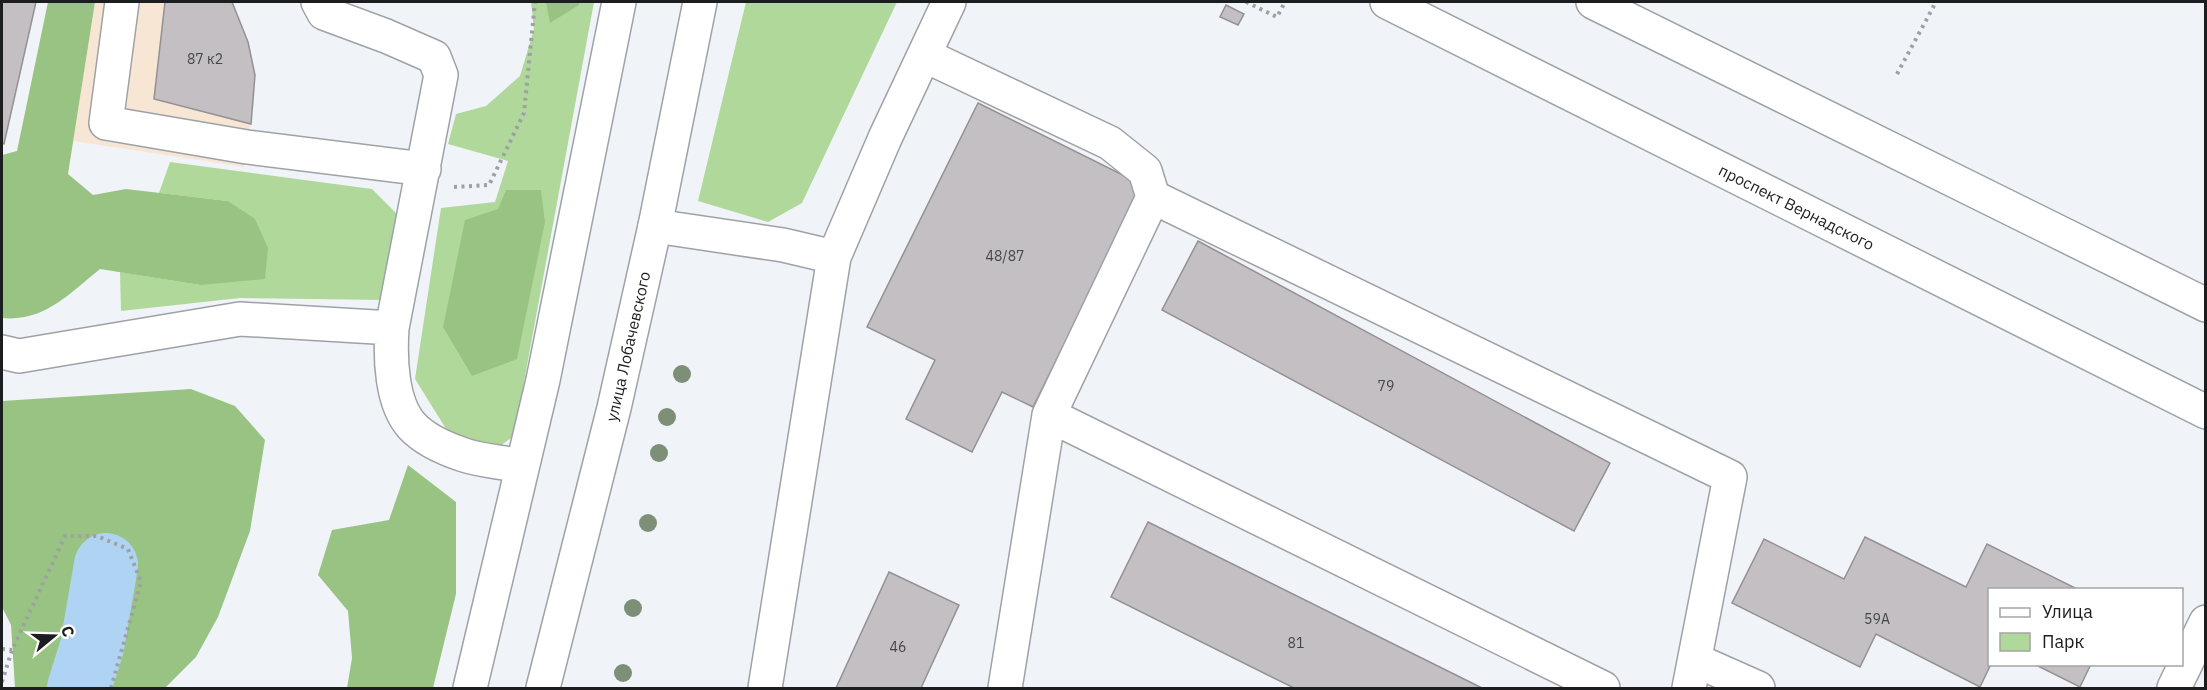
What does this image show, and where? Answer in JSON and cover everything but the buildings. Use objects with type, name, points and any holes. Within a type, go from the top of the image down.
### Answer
[{"type":"main road","points":[[122,2],[106,123],[248,147],[424,169]]},
{"type":"main road","points":[[318,2],[324,14],[386,36],[434,57],[441,75],[392,328],[390,354],[401,408],[412,426],[435,443],[465,455],[522,466]]},
{"type":"main road","points":[[470,688],[543,380],[619,2]]},
{"type":"main road","name":"улица Лобачевского","points":[[543,688],[614,408],[656,226],[700,2]]},
{"type":"main road","points":[[765,688],[834,257],[885,138],[949,2]]},
{"type":"main road","name":"проспект Вернадского","points":[[1387,2],[2205,412]]},
{"type":"main road","points":[[1593,2],[2205,305]]},
{"type":"main road","points":[[924,55],[1110,142],[1145,171],[1153,197],[1049,415],[1005,688]]},
{"type":"main road","points":[[1153,197],[1730,477],[1692,674],[1758,688]]},
{"type":"main road","points":[[656,226],[783,245],[834,257]]},
{"type":"main road","points":[[2,352],[19,356],[240,319],[392,328]]},
{"type":"main road","points":[[1049,415],[1603,688]]},
{"type":"main road","points":[[2174,688],[2205,622]]},
{"type":"path","points":[[453,187],[489,185],[524,113],[535,2]]},
{"type":"path","points":[[1246,2],[1277,17],[1285,2]]},
{"type":"path","points":[[1897,74],[1936,2]]},
{"type":"path","points":[[2,682],[12,650],[65,536],[97,536],[128,549],[141,582],[111,688]]},
{"type":"path","points":[[2,649],[12,650]]},
{"type":"shaded area","points":[[95,2],[232,2],[248,42],[255,75],[254,102],[244,167],[73,141]]},
{"type":"green space","points":[[48,2],[95,2],[68,174],[93,195],[126,189],[228,201],[255,219],[268,248],[265,279],[200,285],[100,269],[66,297],[43,311],[31,316],[2,318],[2,155],[17,151]]},
{"type":"green space","points":[[531,2],[594,2],[514,436],[493,451],[448,432],[415,379],[441,208],[495,202],[508,161],[448,144],[456,114],[486,106],[520,76],[534,29]]},
{"type":"green space","points":[[546,2],[579,2],[579,5],[550,23]]},
{"type":"green space","points":[[746,2],[897,2],[802,203],[768,222],[698,201]]},
{"type":"green space","points":[[170,162],[372,189],[398,215],[383,300],[240,298],[121,311],[120,272],[200,285],[228,201],[159,193]]},
{"type":"green space","points":[[506,190],[541,190],[545,222],[517,359],[472,376],[443,327],[465,220],[498,209]]},
{"type":"green space","points":[[191,389],[235,406],[265,440],[250,531],[218,617],[196,657],[165,688],[15,688],[11,625],[2,607],[2,401]]},
{"type":"green space","points":[[408,465],[456,502],[456,594],[433,688],[347,688],[352,658],[348,611],[318,575],[332,530],[389,520]]},
{"type":"waterway","points":[[79,688],[92,647],[106,565]]}]
